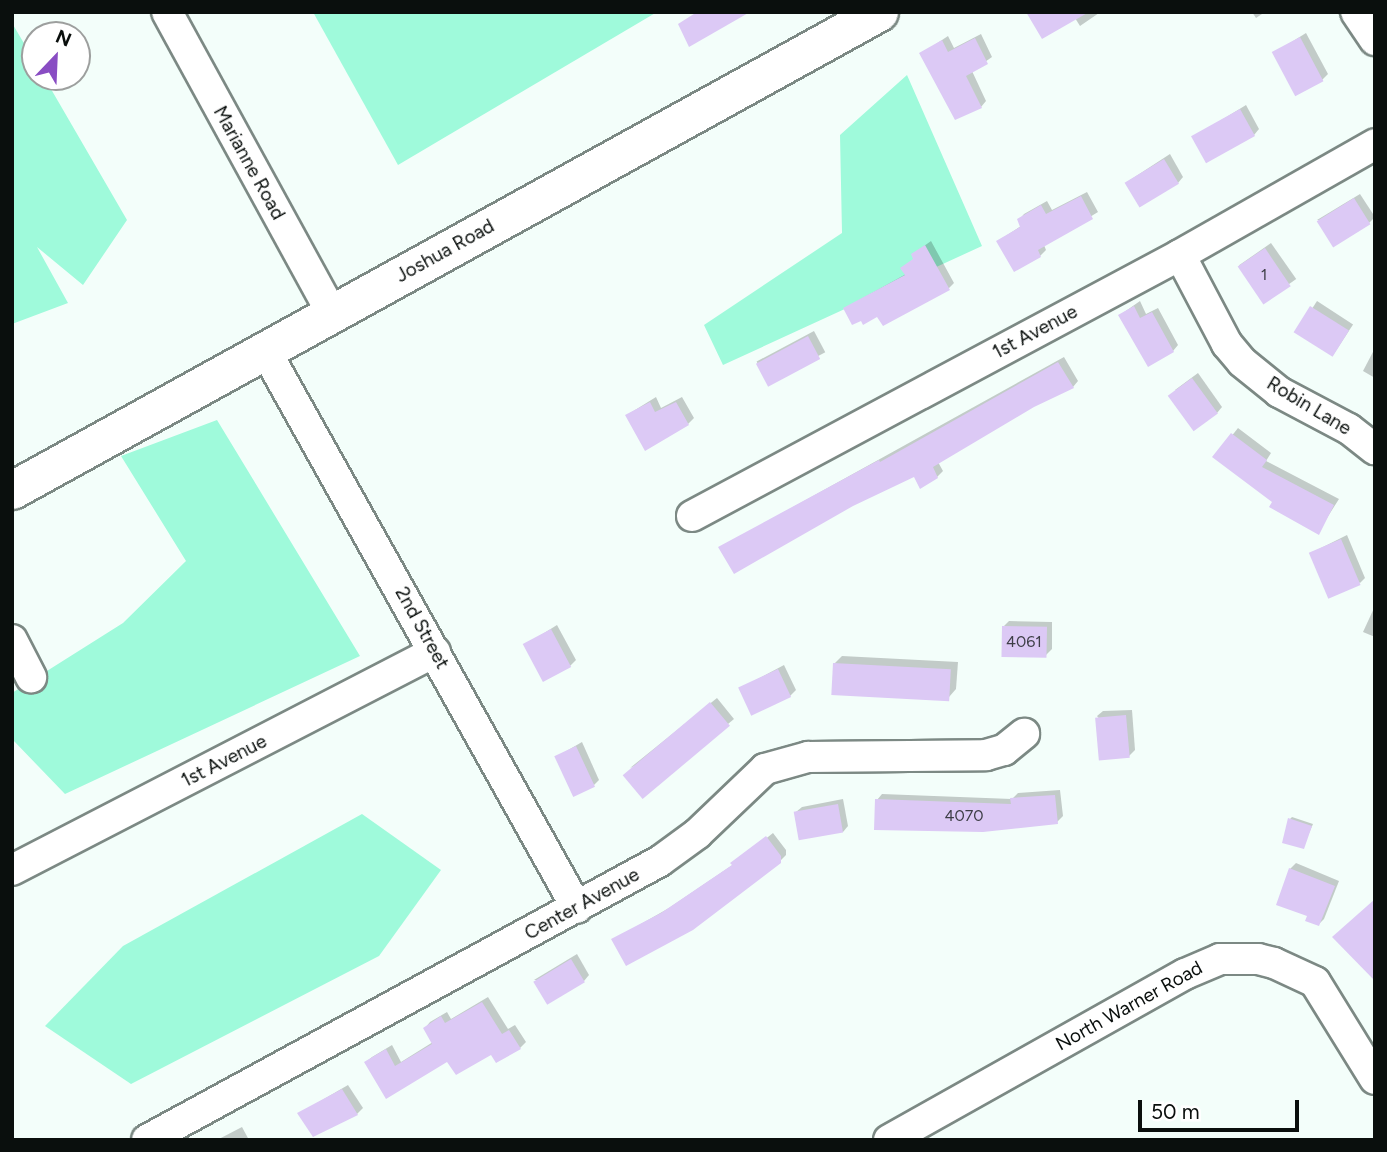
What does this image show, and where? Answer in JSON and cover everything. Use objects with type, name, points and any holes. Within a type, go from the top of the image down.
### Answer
[{"type":"main road","name":"Joshua Road","points":[[12,490],[879,12]]},
{"type":"street","name":"Marianne Road","points":[[167,12],[332,313]]},
{"type":"street","points":[[1356,12],[1375,40]]},
{"type":"street","name":"1st Avenue","points":[[692,516],[1180,255],[1375,144]]},
{"type":"street","name":"Robin Lane","points":[[1180,255],[1227,344],[1242,362],[1279,392],[1349,429],[1375,449]]},
{"type":"street","name":"2nd Street","points":[[265,350],[577,908]]},
{"type":"street","points":[[12,640],[32,677]]},
{"type":"street","name":"1st Avenue","points":[[12,870],[435,652]]},
{"type":"street","name":"Center Avenue","points":[[147,1140],[577,908],[680,849],[765,769],[808,757],[986,755],[1004,750],[1024,734]]},
{"type":"street","name":"North Warner Road","points":[[889,1140],[1185,974],[1220,959],[1258,959],[1274,963],[1315,982],[1375,1079]]},
{"type":"green space","points":[[313,12],[657,12],[398,165]]},
{"type":"green space","points":[[12,23],[21,38],[21,91],[52,91],[127,220],[83,285],[37,247],[68,303],[12,324]]},
{"type":"green space","points":[[907,75],[982,246],[723,365],[704,325],[842,233],[840,135]]},
{"type":"green space","points":[[217,420],[360,656],[65,794],[12,739],[12,693],[123,623],[186,561],[121,456]]},
{"type":"green space","points":[[362,814],[441,870],[379,956],[131,1084],[45,1026],[123,946]]},
{"type":"building","points":[[697,12],[750,12],[689,47],[678,24]]},
{"type":"building","points":[[1026,12],[1089,12],[1042,39]]},
{"type":"building","points":[[1300,37],[1323,81],[1295,96],[1272,52]]},
{"type":"building","points":[[975,38],[988,64],[966,76],[982,108],[955,120],[919,53],[942,40],[948,52]]},
{"type":"building","points":[[1240,109],[1255,136],[1206,163],[1191,136]]},
{"type":"building","points":[[1164,159],[1179,184],[1140,208],[1125,183]]},
{"type":"building","points":[[1081,196],[1093,219],[1038,250],[1041,257],[1014,272],[996,241],[1020,227],[1017,219],[1041,205],[1046,214]]},
{"type":"building","points":[[1354,198],[1370,224],[1333,248],[1317,221]]},
{"type":"building","points":[[925,245],[950,290],[883,326],[877,317],[863,325],[861,321],[852,325],[843,308],[905,275],[900,268],[913,259],[911,254]]},
{"type":"building","points":[[1265,248],[1291,286],[1263,305],[1238,266]]},
{"type":"building","points":[[1134,306],[1140,318],[1152,312],[1174,352],[1148,367],[1118,315]]},
{"type":"building","points":[[1310,306],[1349,330],[1333,357],[1294,332]]},
{"type":"building","points":[[808,336],[820,359],[768,387],[756,364]]},
{"type":"building","points":[[1058,362],[1074,388],[1034,407],[933,467],[938,478],[920,489],[914,477],[853,506],[734,574],[718,547],[879,460],[880,462]]},
{"type":"building","points":[[1192,378],[1218,414],[1194,431],[1168,396]]},
{"type":"building","points":[[650,402],[655,412],[676,402],[689,425],[645,451],[625,415]]},
{"type":"building","points":[[1231,433],[1267,460],[1262,467],[1334,505],[1319,535],[1269,507],[1272,502],[1212,457]]},
{"type":"building","points":[[1341,539],[1361,585],[1328,599],[1309,553]]},
{"type":"building","points":[[1002,626],[1047,627],[1046,658],[1001,657]]},
{"type":"building","points":[[551,629],[571,667],[543,682],[523,644]]},
{"type":"building","points":[[833,663],[951,669],[949,701],[831,695]]},
{"type":"building","points":[[778,669],[791,697],[751,716],[738,688]]},
{"type":"building","points":[[710,702],[730,726],[643,799],[623,775]]},
{"type":"building","points":[[1126,715],[1130,758],[1099,761],[1095,718]]},
{"type":"building","points":[[576,746],[595,787],[573,797],[554,756]]},
{"type":"building","points":[[1055,795],[1058,824],[983,832],[874,830],[875,799],[1011,804],[1010,798]]},
{"type":"building","points":[[838,804],[843,833],[799,840],[794,812]]},
{"type":"building","points":[[1288,818],[1312,826],[1304,849],[1282,843]]},
{"type":"building","points":[[766,836],[781,856],[781,863],[693,930],[626,966],[611,939],[661,913],[732,865],[730,863]]},
{"type":"building","points":[[1289,868],[1335,886],[1319,926],[1305,921],[1307,916],[1276,905]]},
{"type":"building","points":[[1375,899],[1375,981],[1332,937]]},
{"type":"building","points":[[571,959],[585,982],[547,1005],[533,982]]},
{"type":"building","points":[[482,1002],[502,1034],[509,1030],[521,1049],[496,1063],[491,1055],[456,1075],[447,1062],[386,1099],[364,1062],[386,1049],[395,1066],[432,1044],[423,1028],[441,1016],[445,1023]]},
{"type":"building","points":[[342,1089],[358,1115],[313,1137],[297,1113]]}]
